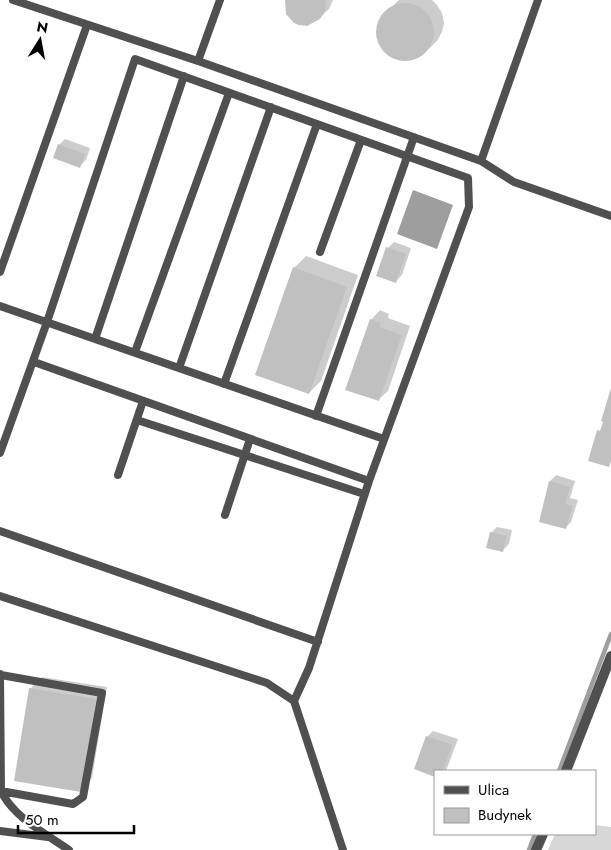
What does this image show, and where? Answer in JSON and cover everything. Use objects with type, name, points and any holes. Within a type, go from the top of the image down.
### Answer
[{"type":"street","points":[[566,770],[611,656]]},
{"type":"street","points":[[536,850],[542,835]]},
{"type":"lane","points":[[13,0],[198,61],[481,161],[514,182],[611,216]]},
{"type":"lane","points":[[198,61],[220,0]]},
{"type":"lane","points":[[481,161],[538,0]]},
{"type":"lane","points":[[0,272],[87,25]]},
{"type":"lane","points":[[0,453],[34,362],[135,59],[468,178],[469,207],[364,494],[310,668],[294,701]]},
{"type":"lane","points":[[95,339],[184,76]]},
{"type":"lane","points":[[135,352],[229,92]]},
{"type":"lane","points":[[179,368],[271,108]]},
{"type":"lane","points":[[224,384],[317,124]]},
{"type":"lane","points":[[316,416],[414,138]]},
{"type":"lane","points":[[320,252],[361,140]]},
{"type":"lane","points":[[0,306],[384,439]]},
{"type":"lane","points":[[34,362],[369,481]]},
{"type":"lane","points":[[118,474],[143,401]]},
{"type":"lane","points":[[137,420],[364,494]]},
{"type":"lane","points":[[225,515],[250,439]]},
{"type":"lane","points":[[0,531],[318,642]]},
{"type":"lane","points":[[0,596],[267,683],[294,701],[342,850]]},
{"type":"lane","points":[[1,791],[73,804],[83,797],[102,693],[0,675],[1,791],[14,810],[69,850]]},
{"type":"lane","points":[[0,831],[51,837]]},
{"type":"shaded area","points":[[413,190],[453,205],[437,249],[397,234]]},
{"type":"shaded area","points":[[596,825],[611,827],[611,850],[548,850],[555,835],[596,835]]},
{"type":"building","points":[[285,0],[325,0],[326,6],[320,19],[307,26],[299,25],[294,23],[286,14]]},
{"type":"building","points":[[399,3],[411,3],[426,11],[434,26],[434,38],[426,53],[411,61],[399,61],[384,53],[376,38],[376,26],[384,11]]},
{"type":"building","points":[[58,144],[85,154],[80,168],[53,158]]},
{"type":"building","points":[[386,247],[406,254],[396,283],[376,276]]},
{"type":"building","points":[[293,267],[347,287],[309,394],[255,375]]},
{"type":"building","points":[[370,319],[381,323],[379,327],[402,335],[379,401],[345,390]]},
{"type":"building","points":[[611,388],[611,461],[609,467],[588,461],[597,430],[600,431],[603,422],[601,421]]},
{"type":"building","points":[[549,481],[570,487],[565,504],[573,506],[566,529],[539,522]]},
{"type":"building","points":[[490,532],[507,536],[503,552],[486,548]]},
{"type":"building","points":[[29,688],[96,699],[81,792],[14,781]]},
{"type":"building","points":[[426,736],[452,745],[443,770],[434,770],[434,777],[414,769]]},
{"type":"waterway","points":[[559,770],[611,634]]},
{"type":"waterway","points":[[529,850],[535,835]]}]
